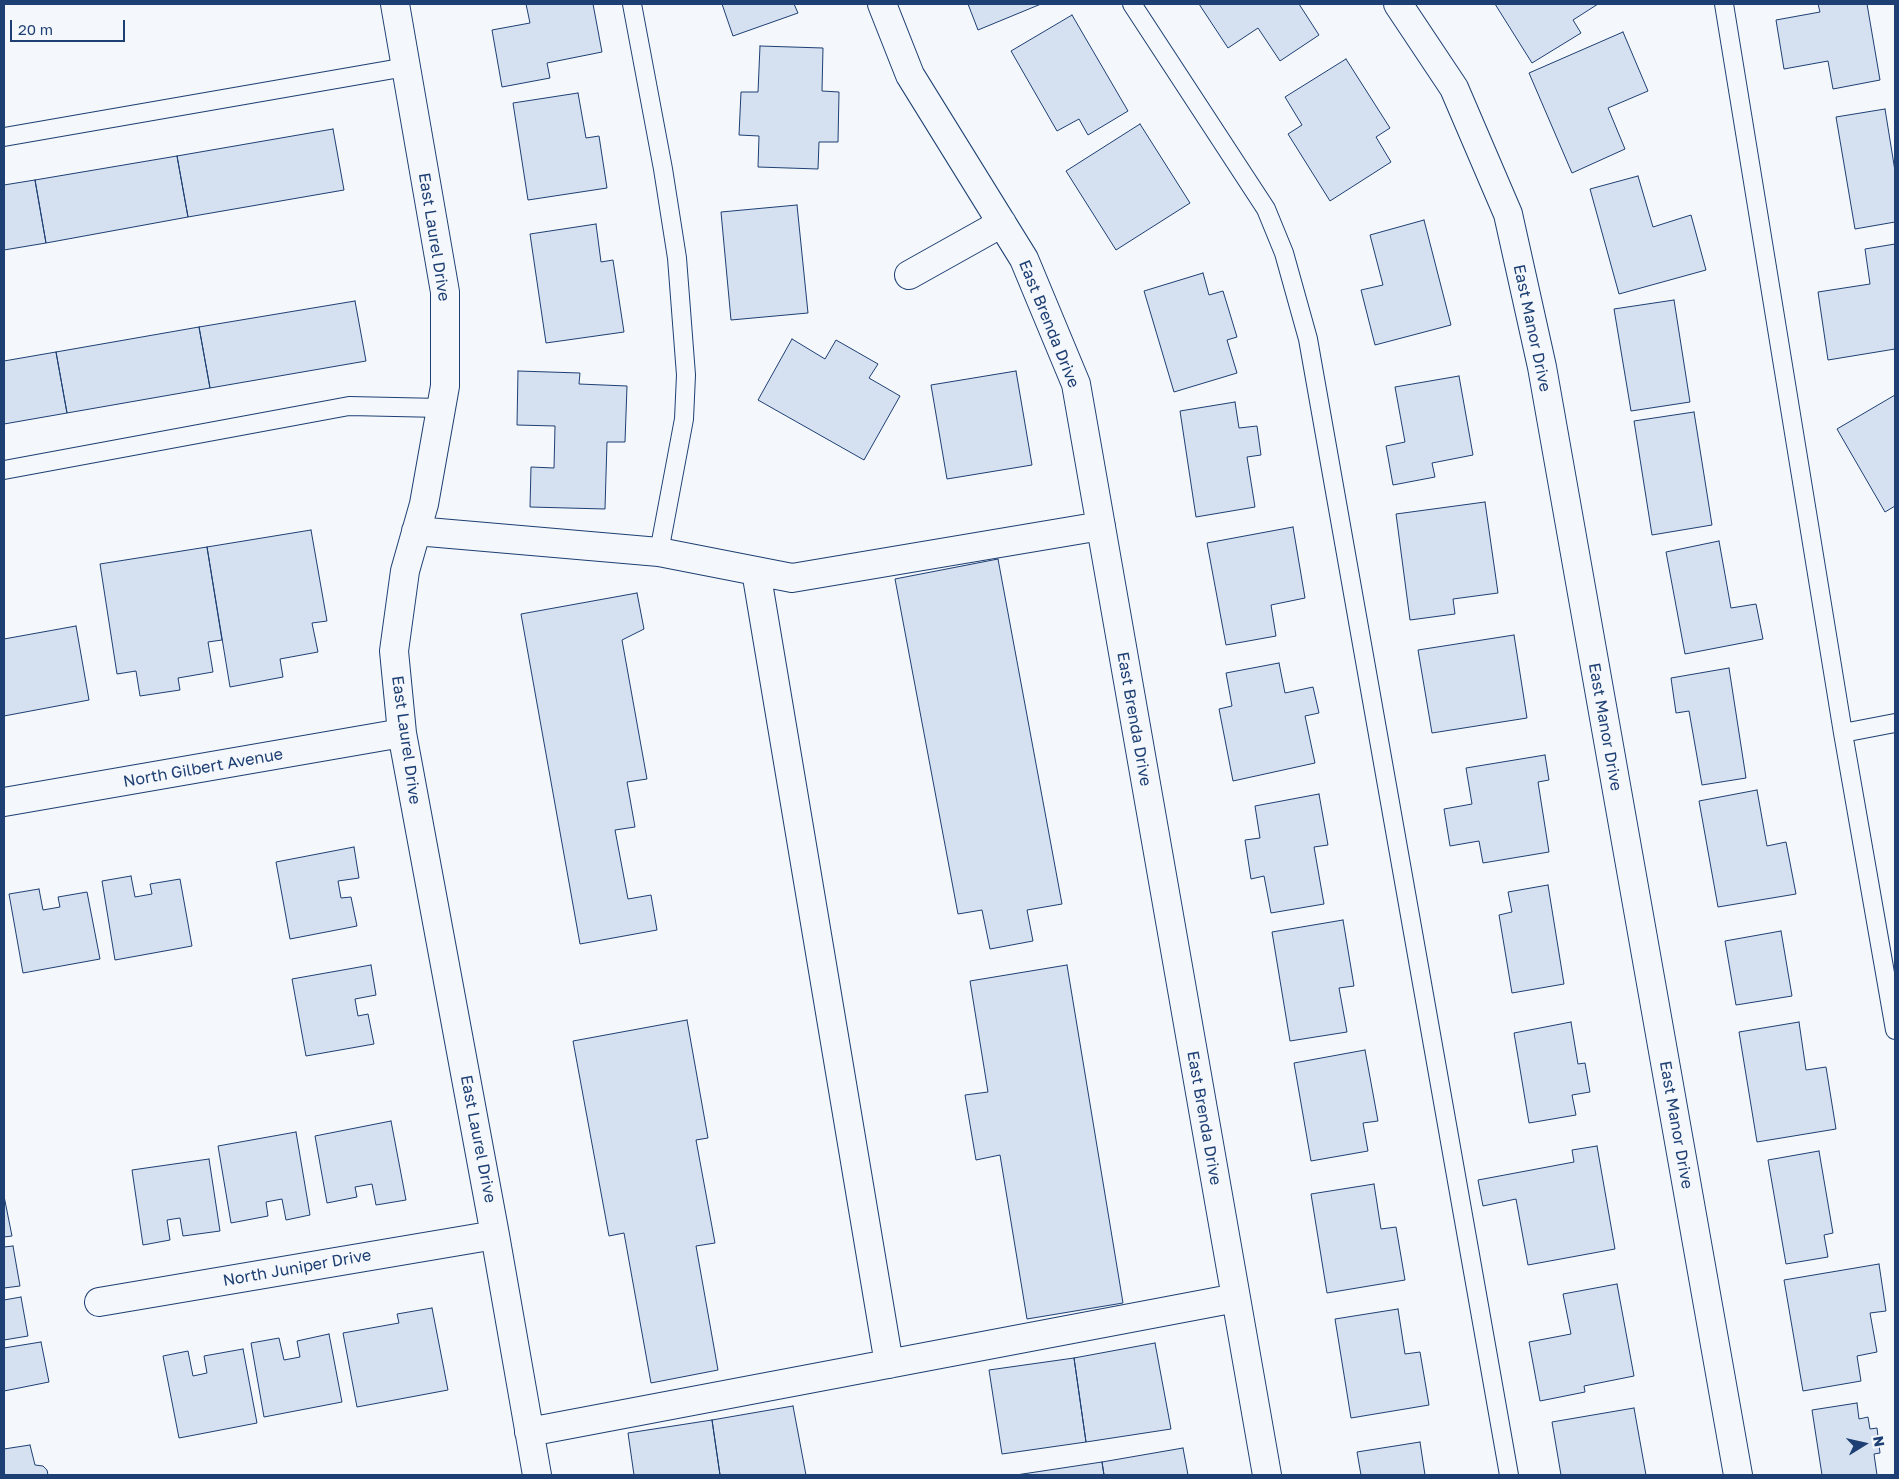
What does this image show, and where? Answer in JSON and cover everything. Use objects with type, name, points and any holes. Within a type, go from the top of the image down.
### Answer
[{"type":"street","name":"East Laurel Drive","points":[[395,4],[445,292],[445,386],[424,504],[405,571],[394,651],[402,733],[496,1235],[537,1475]]},
{"type":"street","name":"East Brenda Drive","points":[[882,4],[910,75],[1024,259],[1076,384],[1267,1475]]},
{"type":"street","name":"East Manor Drive","points":[[1398,4],[1454,88],[1508,214],[1542,367],[1738,1475]]},
{"type":"street","points":[[909,275],[1002,223]]},
{"type":"street","points":[[416,531],[659,552],[792,578],[1101,526]]},
{"type":"street","points":[[756,571],[888,1364]]},
{"type":"street","name":"North Gilbert Avenue","points":[[4,802],[402,733]]},
{"type":"street","name":"North Juniper Drive","points":[[99,1302],[496,1235]]},
{"type":"street","points":[[530,1432],[1236,1298]]},
{"type":"lane","points":[[632,4],[677,258],[686,375],[684,419],[659,552]]},
{"type":"lane","points":[[1132,4],[1266,209],[1284,253],[1308,339],[1508,1475]]},
{"type":"lane","points":[[1724,4],[1843,733],[1895,1030]]},
{"type":"lane","points":[[4,138],[406,67]]},
{"type":"lane","points":[[4,470],[349,406],[441,408]]},
{"type":"lane","points":[[1843,733],[1895,723]]},
{"type":"building","points":[[526,4],[593,4],[602,52],[547,63],[550,78],[502,87],[492,30],[530,23]]},
{"type":"building","points":[[722,4],[794,4],[798,13],[733,36]]},
{"type":"building","points":[[968,4],[1041,4],[978,30]]},
{"type":"building","points":[[1199,4],[1299,4],[1319,35],[1280,61],[1258,28],[1228,48]]},
{"type":"building","points":[[1495,4],[1598,4],[1573,20],[1581,33],[1532,63]]},
{"type":"building","points":[[1818,4],[1867,4],[1880,80],[1833,89],[1828,61],[1784,69],[1776,20],[1820,12]]},
{"type":"building","points":[[1072,15],[1128,111],[1088,135],[1079,119],[1057,131],[1011,51]]},
{"type":"building","points":[[1623,32],[1648,91],[1608,108],[1625,149],[1572,173],[1529,73]]},
{"type":"building","points":[[760,46],[823,48],[822,91],[839,92],[838,142],[819,142],[818,169],[758,167],[759,136],[739,135],[741,92],[758,92]]},
{"type":"building","points":[[1346,59],[1390,128],[1376,137],[1391,162],[1330,201],[1288,134],[1302,125],[1285,97]]},
{"type":"building","points":[[578,93],[586,138],[599,136],[607,188],[528,200],[513,103]]},
{"type":"building","points":[[1885,109],[1895,171],[1895,222],[1855,229],[1836,117]]},
{"type":"building","points":[[1140,124],[1190,203],[1116,250],[1066,171]]},
{"type":"building","points":[[333,129],[344,190],[188,217],[177,156]]},
{"type":"building","points":[[177,156],[188,217],[46,243],[35,180]]},
{"type":"building","points":[[1638,176],[1653,227],[1691,215],[1706,270],[1619,294],[1590,189]]},
{"type":"building","points":[[35,180],[46,243],[4,250],[4,185]]},
{"type":"building","points":[[797,205],[808,313],[731,320],[721,212]]},
{"type":"building","points":[[1424,220],[1451,325],[1375,345],[1361,290],[1383,285],[1370,235]]},
{"type":"building","points":[[596,224],[601,262],[613,260],[624,332],[546,343],[530,234]]},
{"type":"building","points":[[1895,244],[1895,349],[1828,360],[1818,292],[1870,284],[1865,249]]},
{"type":"building","points":[[1203,273],[1209,295],[1223,291],[1237,337],[1227,340],[1237,373],[1174,392],[1144,291]]},
{"type":"building","points":[[1674,300],[1690,402],[1631,411],[1614,309]]},
{"type":"building","points":[[355,301],[366,361],[210,388],[199,327]]},
{"type":"building","points":[[199,327],[210,388],[67,413],[56,352]]},
{"type":"building","points":[[792,339],[825,359],[836,340],[878,364],[869,378],[900,396],[864,460],[758,400]]},
{"type":"building","points":[[56,352],[67,413],[4,424],[4,361]]},
{"type":"building","points":[[518,371],[580,373],[579,384],[627,386],[625,442],[607,442],[605,509],[530,507],[531,467],[554,468],[555,426],[517,425]]},
{"type":"building","points":[[1016,371],[1032,465],[947,479],[931,385]]},
{"type":"building","points":[[1459,376],[1473,455],[1432,463],[1435,477],[1393,485],[1386,446],[1405,442],[1395,387]]},
{"type":"building","points":[[1895,395],[1895,506],[1885,512],[1837,429]]},
{"type":"building","points":[[1235,402],[1239,428],[1257,426],[1261,455],[1247,457],[1255,507],[1196,517],[1180,411]]},
{"type":"building","points":[[1694,412],[1712,525],[1652,535],[1634,421]]},
{"type":"building","points":[[1485,502],[1498,593],[1453,599],[1455,614],[1410,620],[1396,514]]},
{"type":"building","points":[[1293,527],[1305,598],[1271,605],[1276,636],[1226,645],[1207,543]]},
{"type":"building","points":[[311,530],[327,621],[312,623],[318,652],[280,659],[283,677],[230,687],[207,547]]},
{"type":"building","points":[[1719,541],[1731,608],[1756,604],[1763,639],[1685,654],[1666,552]]},
{"type":"building","points":[[207,547],[222,640],[208,642],[213,672],[178,678],[180,690],[140,696],[136,671],[117,674],[100,564]]},
{"type":"building","points":[[998,559],[1062,904],[1027,910],[1033,941],[990,949],[982,910],[958,914],[895,579]]},
{"type":"building","points":[[637,593],[644,629],[622,640],[647,779],[627,782],[635,827],[615,830],[628,899],[651,895],[657,930],[580,944],[521,614]]},
{"type":"building","points":[[76,626],[89,700],[4,716],[4,639]]},
{"type":"building","points":[[1514,635],[1527,718],[1432,733],[1418,650]]},
{"type":"building","points":[[1279,663],[1285,693],[1313,687],[1319,713],[1305,716],[1315,763],[1233,781],[1219,709],[1232,706],[1226,673]]},
{"type":"building","points":[[1729,668],[1746,778],[1702,785],[1689,711],[1676,713],[1671,678]]},
{"type":"building","points":[[1545,755],[1549,780],[1538,782],[1549,852],[1483,863],[1479,841],[1450,846],[1444,809],[1472,804],[1466,768]]},
{"type":"building","points":[[1757,790],[1767,846],[1786,842],[1796,894],[1718,907],[1699,801]]},
{"type":"building","points":[[1319,794],[1328,845],[1314,847],[1324,904],[1271,913],[1264,876],[1251,879],[1245,840],[1260,838],[1255,806]]},
{"type":"building","points":[[354,847],[359,878],[338,881],[341,898],[351,897],[357,926],[290,939],[276,862]]},
{"type":"building","points":[[131,876],[135,897],[152,894],[150,884],[180,879],[192,946],[115,960],[102,881]]},
{"type":"building","points":[[1548,885],[1564,984],[1512,993],[1499,915],[1512,912],[1508,892]]},
{"type":"building","points":[[39,889],[43,910],[60,907],[58,897],[87,892],[100,959],[23,973],[9,894]]},
{"type":"building","points":[[1343,920],[1354,986],[1339,988],[1347,1032],[1290,1041],[1272,932]]},
{"type":"building","points":[[1781,931],[1792,996],[1736,1005],[1725,941]]},
{"type":"building","points":[[371,965],[376,995],[355,999],[358,1016],[368,1014],[374,1044],[306,1056],[292,979]]},
{"type":"building","points":[[1067,965],[1123,1303],[1027,1319],[1000,1155],[976,1160],[965,1095],[988,1092],[970,981]]},
{"type":"building","points":[[687,1020],[708,1138],[696,1140],[715,1243],[696,1246],[718,1370],[651,1383],[624,1233],[609,1236],[573,1041]]},
{"type":"building","points":[[1571,1022],[1578,1064],[1585,1063],[1590,1092],[1572,1095],[1576,1115],[1529,1123],[1514,1033]]},
{"type":"building","points":[[1799,1022],[1806,1070],[1826,1067],[1836,1129],[1757,1142],[1739,1032]]},
{"type":"building","points":[[1365,1050],[1378,1121],[1363,1123],[1368,1151],[1311,1161],[1294,1063]]},
{"type":"building","points":[[391,1121],[406,1200],[376,1205],[372,1184],[355,1187],[357,1197],[327,1203],[315,1136]]},
{"type":"building","points":[[296,1132],[310,1215],[286,1220],[282,1199],[266,1202],[268,1216],[231,1223],[218,1146]]},
{"type":"building","points":[[1597,1146],[1615,1249],[1528,1265],[1516,1199],[1483,1206],[1478,1180],[1574,1162],[1572,1150]]},
{"type":"building","points":[[1819,1151],[1833,1233],[1824,1235],[1828,1257],[1786,1264],[1768,1160]]},
{"type":"building","points":[[209,1159],[220,1231],[183,1236],[180,1218],[167,1220],[170,1240],[143,1245],[132,1170]]},
{"type":"building","points":[[1374,1184],[1381,1229],[1396,1227],[1405,1280],[1327,1293],[1311,1194]]},
{"type":"building","points":[[4,1196],[12,1236],[4,1237]]},
{"type":"building","points":[[13,1246],[20,1286],[4,1288],[4,1247]]},
{"type":"building","points":[[1879,1264],[1886,1311],[1870,1313],[1877,1352],[1857,1356],[1861,1381],[1803,1391],[1784,1280]]},
{"type":"building","points":[[1617,1284],[1634,1376],[1584,1386],[1585,1392],[1540,1401],[1529,1342],[1571,1334],[1563,1294]]},
{"type":"building","points":[[21,1297],[28,1336],[4,1340],[4,1300]]},
{"type":"building","points":[[432,1308],[448,1390],[357,1407],[343,1333],[399,1323],[397,1314]]},
{"type":"building","points":[[1398,1309],[1405,1354],[1420,1352],[1429,1405],[1351,1418],[1335,1319]]},
{"type":"building","points":[[329,1334],[342,1402],[264,1417],[251,1343],[279,1338],[284,1360],[300,1357],[297,1341]]},
{"type":"building","points":[[41,1342],[49,1382],[4,1391],[4,1348]]},
{"type":"building","points":[[1155,1343],[1171,1429],[1086,1442],[1074,1358]]},
{"type":"building","points":[[243,1349],[257,1423],[179,1438],[163,1356],[188,1351],[193,1376],[207,1373],[204,1356]]},
{"type":"building","points":[[1074,1358],[1086,1442],[1002,1454],[989,1370]]},
{"type":"building","points":[[1857,1403],[1859,1419],[1868,1417],[1870,1429],[1877,1428],[1880,1453],[1874,1454],[1877,1475],[1822,1475],[1812,1410]]},
{"type":"building","points":[[793,1406],[806,1475],[720,1475],[712,1420]]},
{"type":"building","points":[[1634,1408],[1646,1475],[1561,1475],[1552,1422]]},
{"type":"building","points":[[712,1420],[720,1475],[634,1475],[628,1433]]},
{"type":"building","points":[[1420,1442],[1425,1475],[1361,1475],[1357,1452]]},
{"type":"building","points":[[30,1445],[35,1465],[43,1466],[47,1470],[48,1475],[4,1475],[4,1449]]},
{"type":"building","points":[[1183,1448],[1188,1475],[1104,1475],[1102,1462]]},
{"type":"building","points":[[1102,1462],[1104,1475],[1016,1475]]}]
